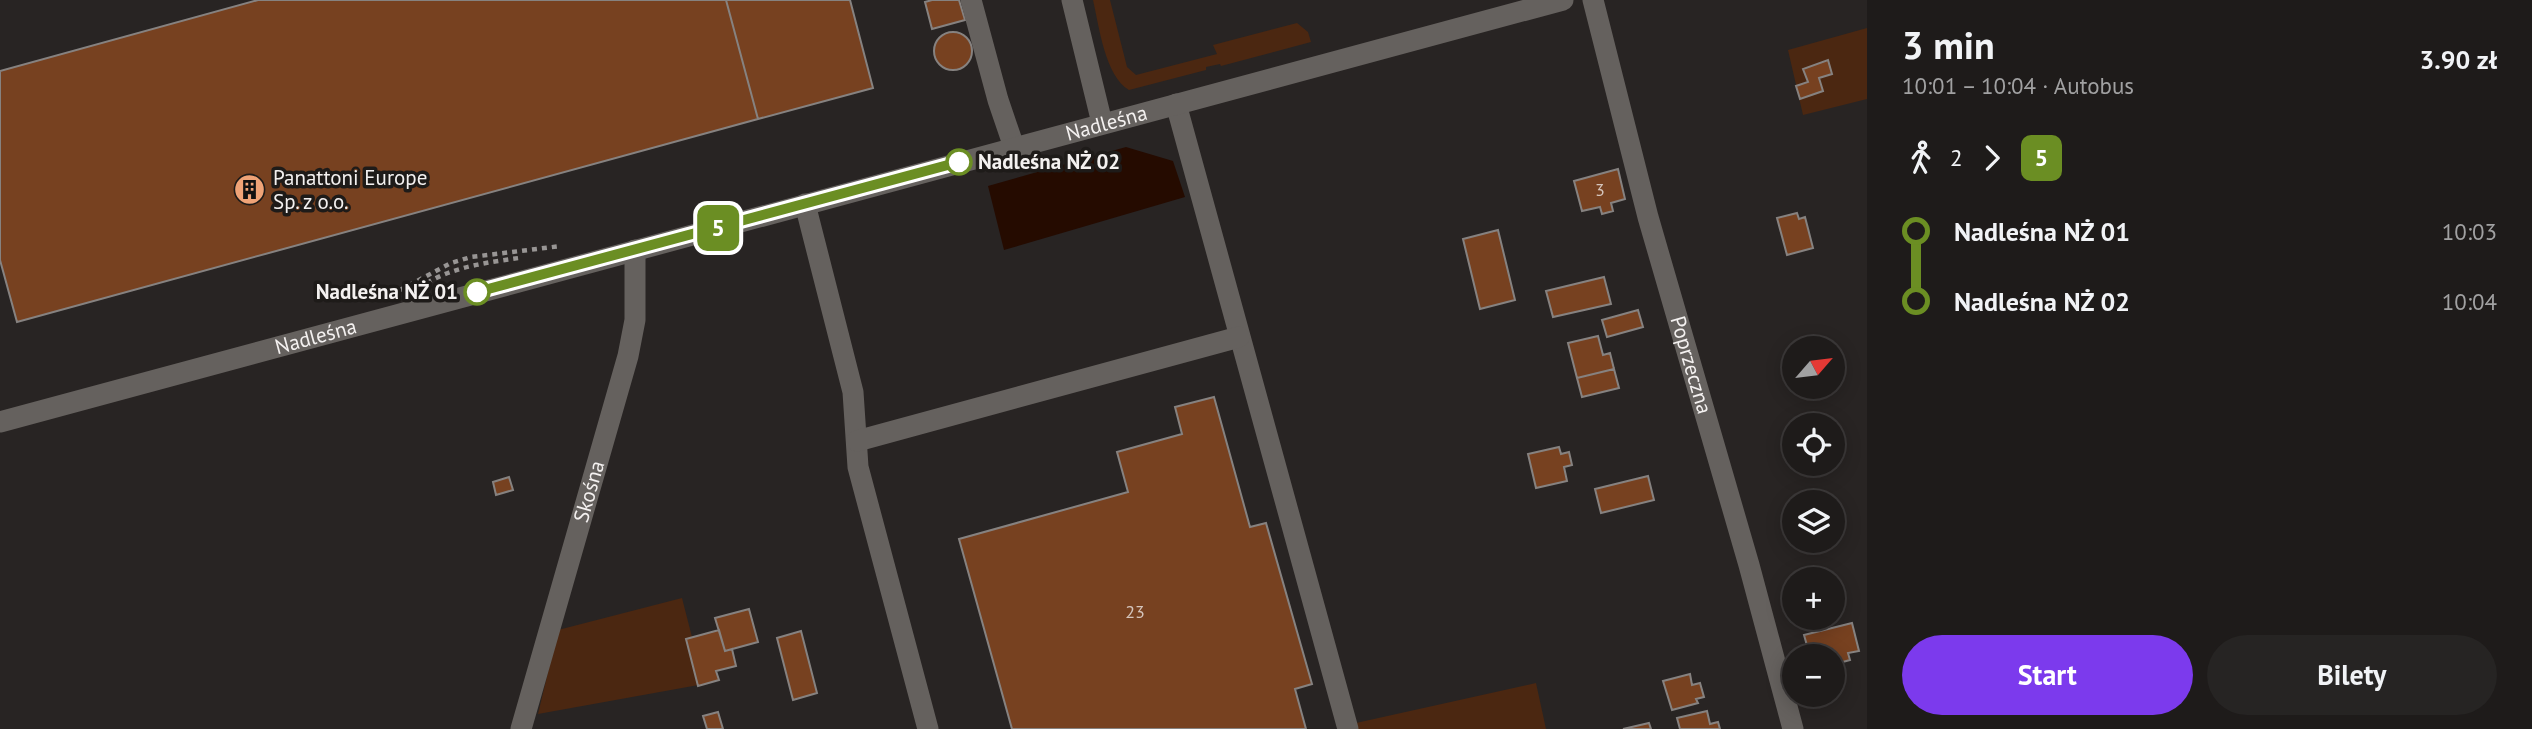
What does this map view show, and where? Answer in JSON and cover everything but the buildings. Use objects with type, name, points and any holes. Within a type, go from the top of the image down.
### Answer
[{"type":"street","points":[[971,0],[998,100],[1014,147]]},
{"type":"street","points":[[1072,0],[1102,123]]},
{"type":"street","name":"Nadleśna","points":[[0,422],[1563,0]]},
{"type":"street","name":"Poprzeczna","points":[[1593,0],[1648,217],[1749,565],[1793,729]]},
{"type":"street","points":[[1176,104],[1348,729]]},
{"type":"street","points":[[805,204],[853,391],[858,467],[928,729]]},
{"type":"street","name":"Skośna","points":[[521,729],[628,356],[635,320],[635,250]]},
{"type":"street","points":[[857,441],[1239,337]]},
{"type":"shaded area","points":[[1093,0],[1110,0],[1127,67],[1136,75],[1217,54],[1213,45],[1297,23],[1308,32],[1311,42],[1221,66],[1206,67],[1206,70],[1129,90],[1114,74],[1109,62]]},
{"type":"shaded area","points":[[1867,28],[1867,99],[1803,115],[1788,50]]},
{"type":"shaded area","points":[[1126,147],[1173,161],[1185,197],[1004,250],[988,186]]},
{"type":"shaded area","points":[[682,598],[704,684],[538,714],[558,630]]},
{"type":"shaded area","points":[[1536,683],[1546,729],[1357,729],[1356,723]]},
{"type":"bus line","name":"5","points":[[477,292],[959,162]]},
{"type":"place","name":"Nadleśna NŻ 02","points":[[959,162]]},
{"type":"place","name":"Panattoni Europe Sp. z o.o.","points":[[250,190]]},
{"type":"place","name":"Nadleśna NŻ 01","points":[[477,292]]}]
